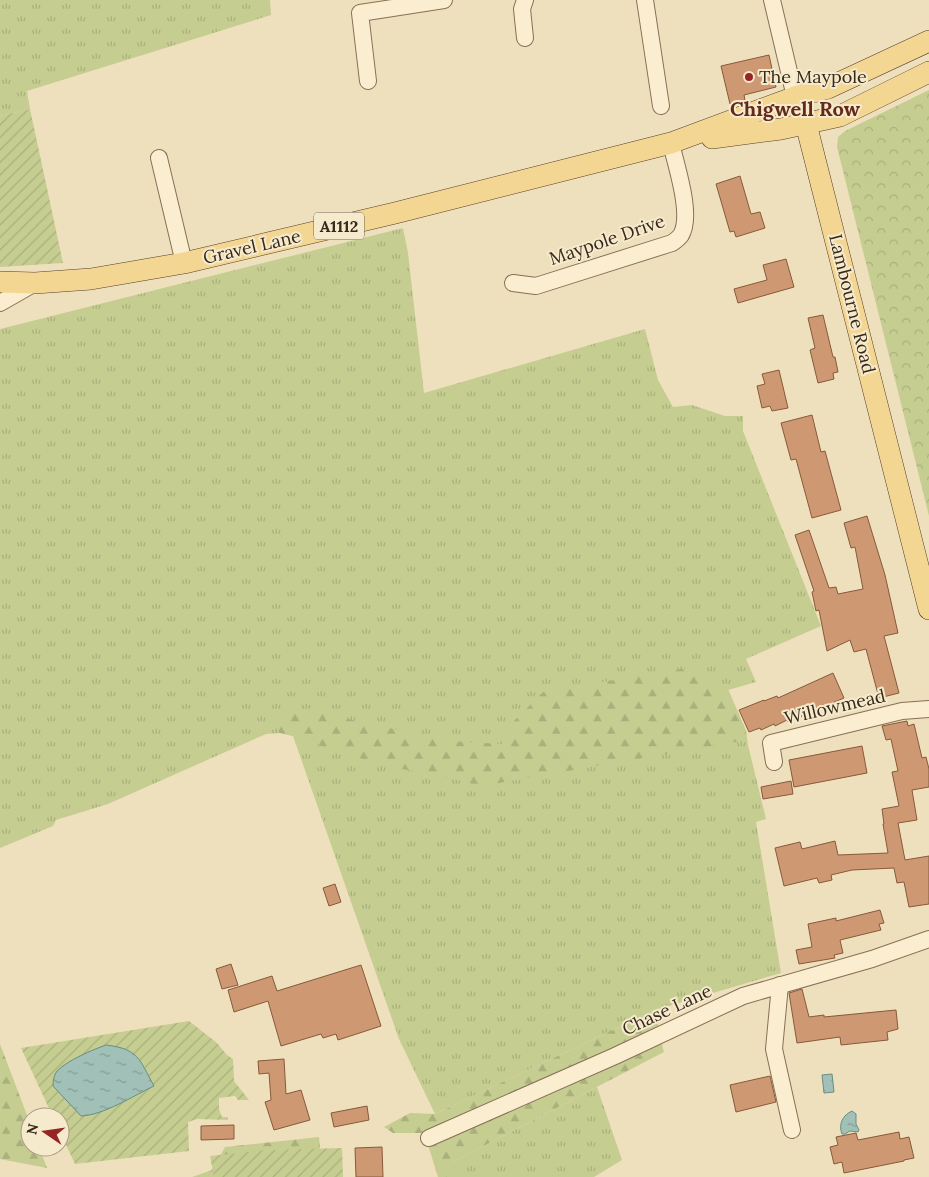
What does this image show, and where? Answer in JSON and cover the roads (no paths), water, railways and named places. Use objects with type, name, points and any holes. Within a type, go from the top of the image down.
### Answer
[{"type":"main road","name":"A1112","points":[[796,97],[828,88],[929,41]]},
{"type":"main road","points":[[796,97],[821,108],[929,63]]},
{"type":"main road","name":"A1112","points":[[806,124],[840,116],[929,72]]},
{"type":"main road","name":"Lambourne Road","points":[[796,97],[806,124],[929,610]]},
{"type":"main road","name":"Gravel Lane","points":[[0,282],[35,283],[91,279],[184,263],[395,213],[673,143],[796,97]]},
{"type":"main road","name":"Gravel Lane","points":[[673,143],[806,124]]},
{"type":"street","points":[[368,81],[359,6],[444,0]]},
{"type":"street","points":[[525,0],[522,9],[525,38]]},
{"type":"street","points":[[644,0],[661,106]]},
{"type":"street","name":"Lambourne Road","points":[[772,0],[796,97]]},
{"type":"street","name":"Maypole Drive","points":[[513,283],[536,286],[672,243],[680,235],[685,224],[686,212],[673,143]]},
{"type":"street","points":[[159,158],[184,263]]},
{"type":"street","points":[[0,303],[35,283]]},
{"type":"street","name":"Willowmead","points":[[774,762],[770,743],[902,711],[929,709]]},
{"type":"street","name":"Chase Lane","points":[[429,1138],[615,1056],[743,996],[872,959],[929,939]]},
{"type":"street","points":[[780,985],[774,1049],[792,1130]]},
{"type":"water","points":[[106,1045],[125,1049],[137,1057],[154,1086],[109,1109],[81,1116],[53,1086],[54,1076],[67,1063]]},
{"type":"water","points":[[832,1074],[834,1092],[824,1093],[822,1075]]},
{"type":"water","points":[[852,1111],[856,1114],[856,1124],[859,1130],[858,1132],[850,1131],[842,1134],[842,1120]]},
{"type":"place","name":"The Maypole","points":[[749,77]]},
{"type":"district","name":"Chigwell Row","points":[[795,109]]}]
